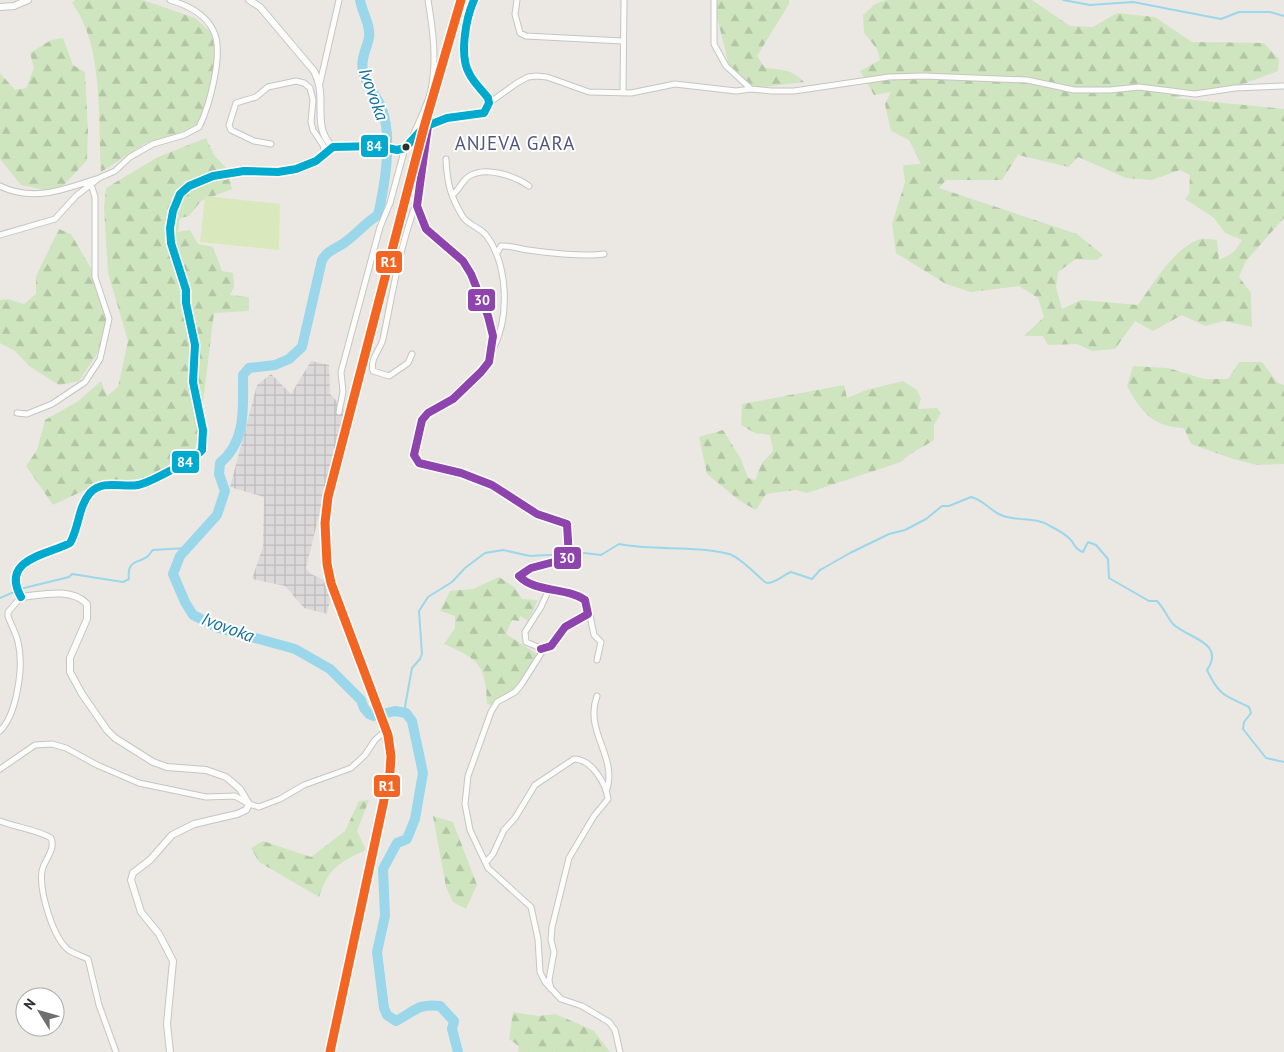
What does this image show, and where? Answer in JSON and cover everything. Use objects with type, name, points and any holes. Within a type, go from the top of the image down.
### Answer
[{"type":"street","points":[[0,7],[14,6],[28,0]]},
{"type":"street","points":[[0,186],[10,191],[30,195],[45,194],[99,178],[115,172],[130,157],[153,144],[190,132],[199,127],[210,96],[217,66],[214,31],[199,13],[170,0]]},
{"type":"street","points":[[249,0],[260,7],[274,23],[314,71],[320,83]]},
{"type":"street","points":[[333,147],[323,138],[320,127],[320,83],[339,0]]},
{"type":"street","points":[[412,139],[428,98],[433,75],[433,28],[428,0]]},
{"type":"street","points":[[474,0],[465,32],[466,68],[489,103]]},
{"type":"street","points":[[517,0],[516,24],[520,33],[526,36],[622,41]]},
{"type":"street","points":[[623,92],[622,41],[624,0]]},
{"type":"street","points":[[714,0],[714,44],[726,66],[751,89]]},
{"type":"street","points":[[339,412],[343,392],[341,372],[380,228],[390,204],[405,148],[419,130],[447,118],[479,115],[488,108],[489,103],[528,77],[547,77],[589,92],[623,92],[675,84],[736,91],[751,89],[771,92],[794,91],[889,77],[924,76],[1027,80],[1074,90],[1110,90],[1139,87],[1194,94],[1234,88],[1284,86]]},
{"type":"street","points":[[270,144],[254,141],[231,130],[229,125],[236,103],[256,97],[268,87],[301,81],[307,84],[312,94],[311,122],[316,137],[323,145],[324,154]]},
{"type":"street","points":[[412,354],[408,363],[389,376],[373,371],[374,356],[383,341],[399,254],[416,203],[423,173],[428,126]]},
{"type":"street","points":[[20,596],[16,583],[17,571],[28,559],[70,543],[75,535],[82,508],[88,495],[95,489],[109,485],[138,485],[190,461],[202,450],[203,430],[194,382],[195,346],[186,303],[186,290],[171,243],[171,220],[180,194],[189,186],[213,176],[244,171],[278,172],[296,169],[316,161],[333,147],[378,146],[397,150],[405,148]]},
{"type":"street","points":[[446,159],[448,186],[466,221],[480,228],[497,253],[502,276],[503,313],[500,336],[492,351]]},
{"type":"street","points":[[452,195],[468,177],[480,172],[499,174],[522,181],[529,186]]},
{"type":"street","points":[[0,235],[56,219],[76,196],[99,178]]},
{"type":"street","points":[[17,414],[27,414],[52,404],[85,382],[100,359],[108,319],[95,277],[95,197],[91,184]]},
{"type":"street","points":[[416,203],[426,229],[463,261],[471,274],[488,316],[493,336],[489,362],[453,399],[428,413],[422,420],[414,455],[419,463],[461,473],[492,485],[537,514],[567,524],[569,558],[531,568],[520,574],[521,579],[549,589],[579,595],[585,600],[594,635],[601,642],[597,660]]},
{"type":"street","points":[[497,253],[501,246],[505,246],[590,255],[604,254]]},
{"type":"street","points":[[549,589],[541,608],[524,632],[526,642],[541,649],[551,646],[561,630],[585,617],[589,610]]},
{"type":"street","points":[[20,596],[72,594],[81,597],[87,604],[87,619],[70,658],[70,672],[82,694],[115,738],[153,762],[167,767],[206,770],[226,777],[240,789],[248,804],[246,810],[237,814],[194,824],[172,835],[150,860],[133,873],[131,880],[141,912],[159,934],[173,961],[167,1024],[170,1052]]},
{"type":"street","points":[[0,731],[11,716],[18,685],[19,644],[8,612],[20,596]]},
{"type":"street","points":[[541,649],[539,658],[521,685],[515,692],[497,702],[491,712],[468,776],[465,804],[470,830],[488,868],[531,907],[538,938],[540,972],[545,982],[552,992],[561,999],[582,1006],[609,1022],[615,1030],[620,1052]]},
{"type":"street","points":[[597,696],[594,719],[610,775],[606,789]]},
{"type":"street","points":[[0,769],[35,745],[52,744],[66,748],[139,783],[206,797],[236,796],[248,804],[260,807],[304,785],[351,768],[365,755],[375,740],[384,732]]},
{"type":"street","points":[[486,862],[494,854],[504,830],[529,798],[529,794],[535,785],[574,759],[581,759],[591,768],[606,789],[608,799],[594,816],[568,858],[552,927],[551,940],[554,952],[549,980],[552,992]]},
{"type":"street","points":[[0,821],[18,828],[44,834],[53,843],[42,869],[41,880],[46,909],[69,950],[88,959],[99,1006],[116,1052]]},
{"type":"shaded area","points":[[311,361],[329,365],[330,394],[345,410],[306,568],[311,574],[324,580],[330,600],[327,614],[304,608],[285,586],[252,579],[263,546],[264,497],[230,487],[257,385],[271,374],[291,394]]},
{"type":"green space","points":[[75,0],[143,0],[195,18],[212,33],[215,54],[205,125],[146,143],[101,172],[99,107],[94,61],[90,40],[82,20],[72,3]]},
{"type":"green space","points":[[713,0],[789,0],[789,4],[757,56],[765,68],[791,73],[804,82],[755,88],[729,66]]},
{"type":"green space","points":[[886,0],[1032,0],[1070,26],[1093,27],[1117,13],[1155,17],[1192,42],[1264,43],[1279,59],[1278,71],[1246,83],[1174,98],[1284,109],[1284,218],[1246,261],[1239,277],[1251,293],[1252,327],[1224,321],[1205,326],[1182,315],[1153,331],[1135,321],[1115,349],[1092,351],[1077,344],[1048,345],[1043,336],[1024,336],[1044,317],[1038,298],[1019,286],[971,292],[946,284],[896,253],[892,224],[905,182],[903,165],[921,164],[909,140],[891,131],[885,104],[891,92],[874,95],[860,71],[880,60],[877,49],[864,33],[863,15],[875,4]],"holes":[[[1018,155],[1069,167],[1078,157],[1126,178],[1152,180],[1180,170],[1190,175],[1189,194],[1185,199],[1214,218],[1225,233],[1242,240],[1234,252],[1219,260],[1217,240],[1201,239],[1191,243],[1182,249],[1165,267],[1138,305],[1081,300],[1062,309],[1056,287],[1058,272],[1076,259],[1097,260],[1103,255],[1077,234],[939,188],[946,180],[1002,180]]]},
{"type":"green space","points":[[63,38],[73,65],[85,72],[88,131],[87,160],[63,186],[45,190],[21,185],[0,159],[0,73],[15,90],[26,88],[34,68],[30,53],[51,40]]},
{"type":"green space","points":[[206,138],[214,155],[227,169],[232,189],[201,201],[189,216],[180,218],[178,232],[190,230],[198,244],[213,247],[222,271],[233,273],[234,287],[230,295],[249,297],[249,311],[214,313],[199,435],[193,455],[147,478],[110,482],[87,489],[53,505],[26,466],[37,450],[45,420],[77,402],[101,381],[107,396],[118,387],[128,341],[108,273],[104,207],[106,188],[158,157]]},
{"type":"green space","points":[[205,196],[280,204],[279,250],[200,242]]},
{"type":"green space","points":[[59,229],[71,234],[98,280],[109,321],[97,354],[79,381],[59,385],[29,366],[15,351],[0,343],[0,300],[8,299],[24,304],[36,294],[36,276]]},
{"type":"green space","points":[[1239,362],[1262,362],[1278,383],[1284,385],[1284,464],[1257,465],[1233,459],[1191,444],[1184,428],[1164,425],[1149,416],[1137,403],[1127,386],[1133,366],[1168,368],[1204,379],[1228,379]]},
{"type":"green space","points":[[903,381],[917,390],[921,399],[918,409],[937,408],[941,413],[934,425],[934,440],[901,462],[807,493],[796,490],[766,494],[756,510],[740,501],[707,474],[699,437],[723,430],[741,459],[748,478],[755,480],[762,463],[773,451],[770,435],[755,433],[741,425],[742,404],[844,385],[847,398],[866,390]]},
{"type":"green space","points":[[499,577],[514,587],[522,599],[538,600],[528,621],[520,616],[519,621],[512,620],[506,634],[539,655],[510,694],[492,705],[487,704],[485,680],[478,665],[465,654],[444,644],[455,628],[455,616],[440,611],[450,591],[473,589]]},
{"type":"green space","points":[[369,800],[357,831],[366,850],[342,863],[331,872],[319,897],[259,862],[251,848],[263,841],[311,857],[345,831],[359,801]]},
{"type":"green space","points":[[433,816],[453,822],[477,885],[466,909],[453,902],[446,887]]},
{"type":"green space","points":[[513,1012],[538,1016],[555,1014],[594,1031],[610,1052],[518,1052],[519,1046],[509,1039]]},
{"type":"waterway","name":"Ivovoka","points":[[360,0],[369,33],[362,67],[366,81],[382,109],[387,134],[387,162],[378,215],[348,240],[329,252],[322,260],[302,347],[289,359],[275,365],[249,368],[243,375],[242,422],[235,444],[220,463],[219,474],[225,491],[217,515],[180,556],[173,574],[193,615],[219,628],[295,649],[330,669],[361,700],[369,714],[374,716],[395,711],[406,713],[412,721],[423,773],[415,819],[407,839],[397,843],[383,869],[385,916],[377,952],[384,1008],[387,1015],[396,1021],[421,1007],[440,1006],[454,1021],[452,1029],[458,1052]]},
{"type":"waterway","points":[[1063,0],[1090,5],[1133,2],[1221,19],[1239,12],[1270,12],[1284,16]]},
{"type":"waterway","points":[[404,712],[412,668],[422,654],[419,611],[428,597],[452,582],[465,568],[485,553],[503,550],[530,556],[584,553],[601,555],[619,544],[715,551],[734,556],[767,583],[773,582],[791,572],[812,579],[820,570],[850,553],[889,534],[905,530],[926,519],[942,506],[949,506],[971,497],[979,500],[1001,515],[1044,523],[1066,535],[1080,551],[1083,552],[1088,542],[1096,545],[1108,559],[1109,578],[1149,601],[1157,601],[1173,624],[1208,647],[1212,653],[1212,661],[1207,670],[1216,685],[1224,694],[1249,707],[1251,713],[1244,722],[1243,729],[1266,758],[1284,762]]},
{"type":"waterway","points":[[20,589],[69,577],[72,574],[123,582],[129,579],[132,565],[148,556],[153,550],[187,548]]},
{"type":"waterway","points":[[0,598],[16,591]]},
{"type":"transit line","name":"R1","points":[[330,1052],[390,772],[391,756],[388,735],[331,583],[327,564],[325,523],[328,497],[424,127],[461,0]]},
{"type":"transit line","name":"84","points":[[21,597],[16,584],[17,574],[21,566],[39,555],[70,543],[83,505],[90,493],[101,486],[132,486],[144,483],[182,464],[202,450],[203,430],[193,382],[195,345],[186,303],[186,290],[171,243],[170,228],[173,211],[180,194],[189,186],[213,176],[244,171],[278,172],[296,169],[316,161],[333,147],[378,146],[397,150],[405,148],[424,127],[447,118],[484,113],[489,103],[488,98],[475,83],[464,57],[466,26],[474,0]]},
{"type":"transit line","name":"30","points":[[428,126],[417,206],[426,229],[463,261],[471,274],[488,316],[493,336],[489,362],[481,372],[453,399],[428,413],[422,420],[414,455],[419,463],[461,473],[492,485],[537,514],[567,524],[569,558],[531,568],[519,576],[542,588],[578,596],[585,600],[588,614],[565,627],[551,646],[541,649]]},
{"type":"district","name":"ANJEVA GARA","points":[[515,143]]}]
